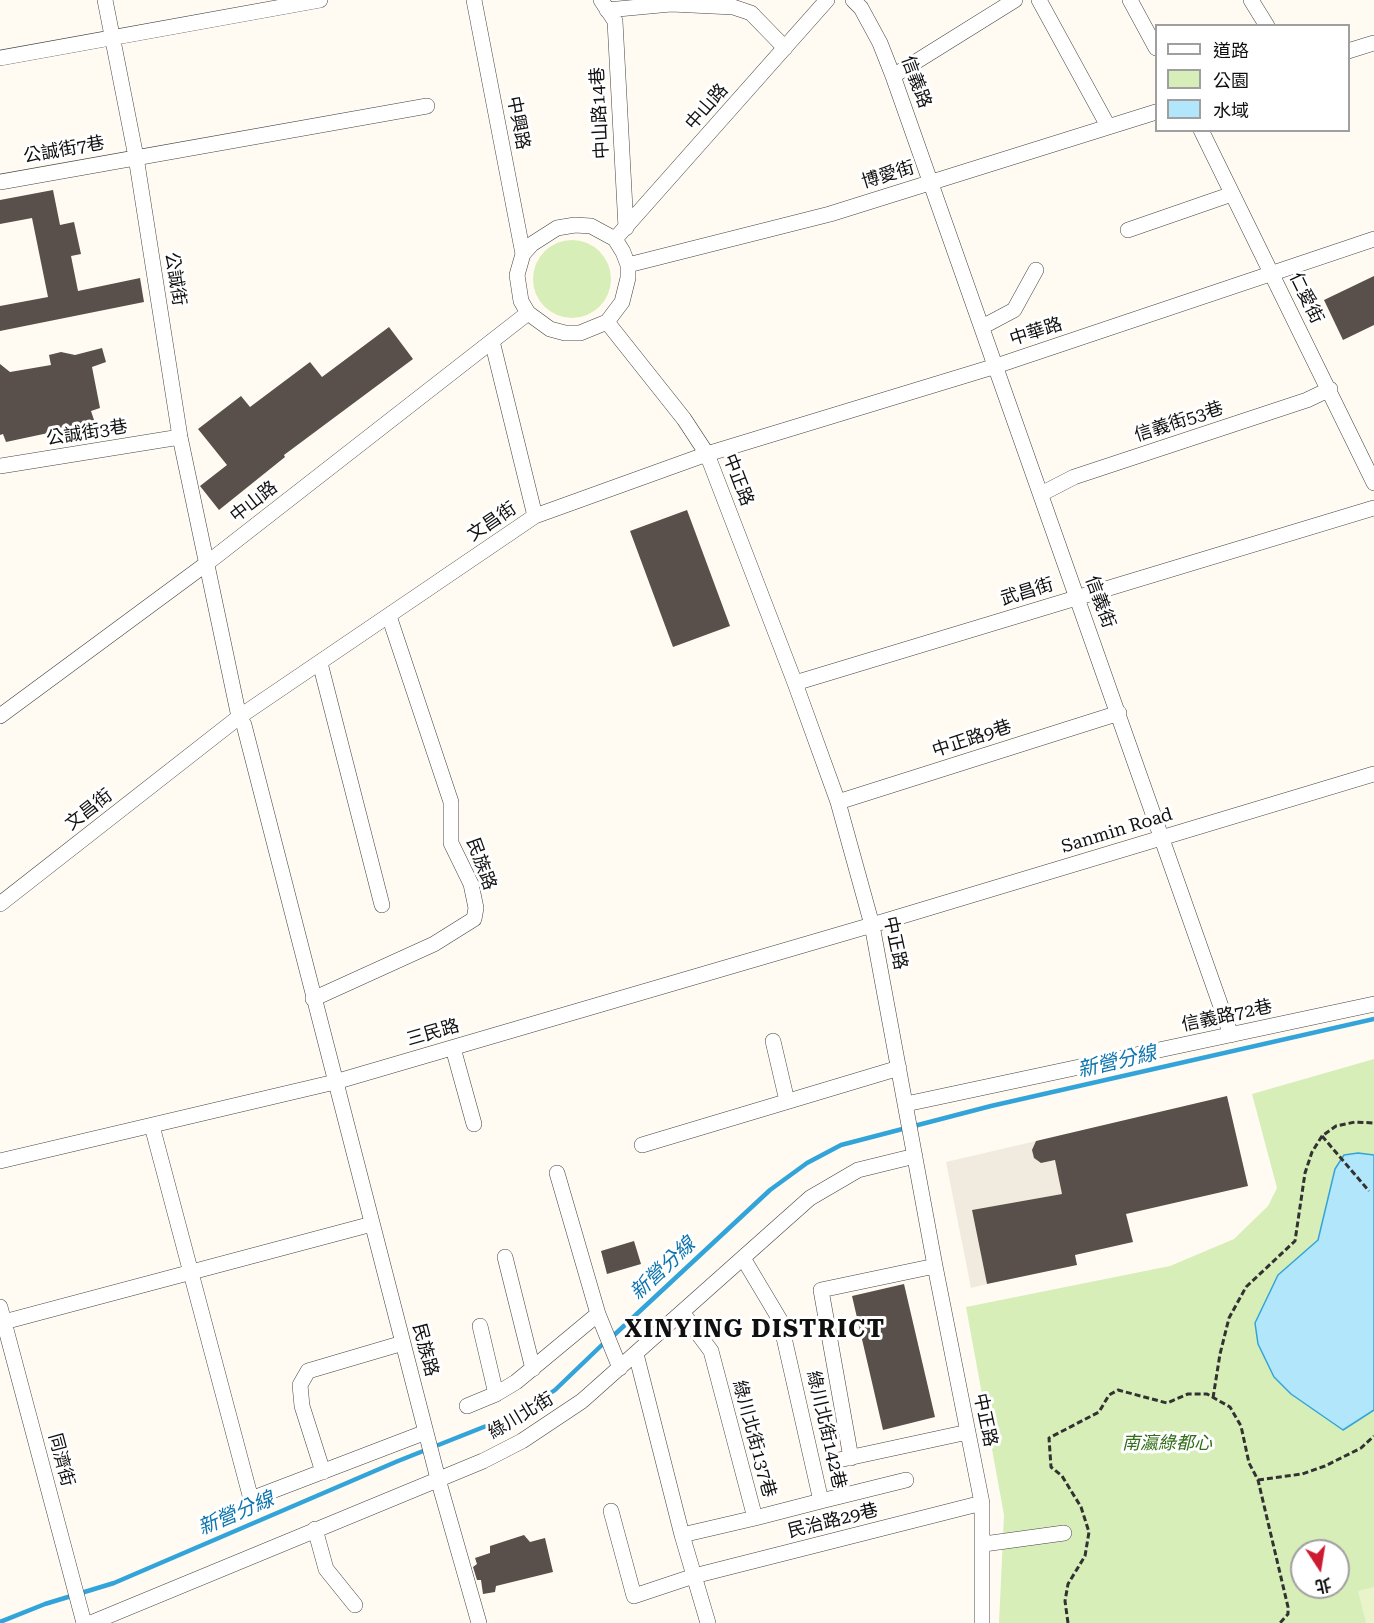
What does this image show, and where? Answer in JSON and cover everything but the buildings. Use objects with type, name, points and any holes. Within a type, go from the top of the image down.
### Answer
[{"type":"street","name":"公誠街","points":[[105,0],[136,157],[180,437],[206,564]]},
{"type":"street","points":[[0,58],[320,0]]},
{"type":"street","name":"中興路","points":[[474,0],[523,254]]},
{"type":"street","name":"中山路","points":[[620,233],[827,0]]},
{"type":"street","name":"信義路","points":[[853,0],[861,8],[880,43],[931,182]]},
{"type":"street","points":[[893,76],[1015,0]]},
{"type":"street","points":[[1039,0],[1108,126]]},
{"type":"street","points":[[1130,0],[1155,46]]},
{"type":"street","points":[[1251,0],[1266,24]]},
{"type":"street","points":[[604,5],[671,4],[733,7],[751,13],[785,48]]},
{"type":"street","name":"中山路14巷","points":[[604,5],[615,21],[620,233]]},
{"type":"street","points":[[1350,50],[1374,43]]},
{"type":"street","name":"公誠街7巷","points":[[0,182],[427,106]]},
{"type":"street","name":"博愛街","points":[[628,265],[830,214],[1155,112]]},
{"type":"street","name":"仁愛街","points":[[1202,132],[1330,389],[1374,483]]},
{"type":"street","name":"信義街","points":[[931,182],[1231,1035]]},
{"type":"street","points":[[1128,230],[1232,194]]},
{"type":"street","points":[[575,225],[591,226],[620,233],[628,265],[622,302],[607,322],[580,333],[565,333],[550,329],[528,313],[518,288],[517,275],[523,254],[543,235],[575,225]]},
{"type":"street","name":"中華路","points":[[707,454],[996,366],[1273,275],[1374,239]]},
{"type":"street","points":[[982,327],[1014,310],[1036,270]]},
{"type":"street","name":"中山路","points":[[0,716],[206,564],[528,313]]},
{"type":"street","name":"中正路","points":[[607,322],[684,418],[707,454],[838,802],[872,926],[982,1503],[984,1544],[982,1623]]},
{"type":"street","points":[[492,341],[535,516]]},
{"type":"street","name":"信義街53巷","points":[[1041,494],[1074,477],[1307,400],[1330,389]]},
{"type":"street","name":"公誠街3巷","points":[[0,466],[180,437]]},
{"type":"street","name":"文昌街","points":[[0,904],[239,717],[535,516],[707,454]]},
{"type":"street","name":"武昌街","points":[[795,683],[1374,508]]},
{"type":"street","name":"民族路","points":[[206,564],[239,717],[244,725],[438,1479]]},
{"type":"street","name":"民族路","points":[[313,999],[434,944],[474,919],[476,908],[471,884],[451,843],[451,802],[389,616]]},
{"type":"street","points":[[320,663],[382,905]]},
{"type":"street","name":"中正路9巷","points":[[838,802],[1119,713]]},
{"type":"street","name":"Sanmin Road","points":[[872,926],[1374,774]]},
{"type":"street","name":"三民路","points":[[0,1161],[335,1082],[872,926]]},
{"type":"street","name":"信義路72巷","points":[[907,1109],[1374,1004]]},
{"type":"street","points":[[773,1041],[787,1101]]},
{"type":"street","points":[[453,1048],[474,1124]]},
{"type":"street","points":[[642,1145],[899,1068]]},
{"type":"street","points":[[152,1126],[251,1499],[426,1432]]},
{"type":"street","name":"綠川北街","points":[[91,1623],[483,1461],[522,1441],[582,1401],[810,1198],[836,1181],[914,1151]]},
{"type":"street","points":[[557,1173],[601,1321],[620,1368]]},
{"type":"street","points":[[1,1318],[191,1272],[372,1224]]},
{"type":"street","points":[[505,1257],[533,1369]]},
{"type":"street","name":"綠川北街142巷","points":[[743,1258],[780,1320],[820,1502],[906,1480]]},
{"type":"street","points":[[851,1458],[822,1290],[935,1266]]},
{"type":"street","name":"綠川北街137巷","points":[[682,1312],[711,1351],[755,1518],[820,1502]]},
{"type":"street","name":"同濟街","points":[[1,1318],[84,1623]]},
{"type":"street","points":[[467,1406],[496,1394],[601,1321]]},
{"type":"street","points":[[480,1326],[496,1394]]},
{"type":"street","points":[[323,1472],[302,1406],[300,1386],[308,1371],[403,1343]]},
{"type":"street","points":[[636,1354],[682,1535],[708,1623]]},
{"type":"street","points":[[834,1461],[968,1432]]},
{"type":"street","points":[[438,1479],[479,1623]]},
{"type":"street","name":"民治路29巷","points":[[611,1511],[634,1596],[694,1576],[982,1503]]},
{"type":"street","points":[[682,1535],[755,1518]]},
{"type":"street","points":[[315,1529],[326,1569],[355,1605]]},
{"type":"street","points":[[984,1544],[1064,1533]]},
{"type":"path","points":[[1213,1398],[1220,1353],[1229,1318],[1246,1287],[1295,1241],[1305,1173],[1312,1152],[1322,1136],[1336,1126],[1355,1122],[1374,1123]]},
{"type":"path","points":[[1322,1136],[1369,1191]]},
{"type":"path","points":[[1068,1623],[1065,1601],[1068,1584],[1085,1556],[1089,1532],[1081,1507],[1062,1476],[1051,1467],[1049,1438],[1099,1412],[1109,1395],[1118,1390],[1167,1403],[1188,1394],[1207,1394],[1230,1407],[1241,1426],[1249,1463],[1258,1480],[1288,1607],[1288,1614],[1280,1623]]},
{"type":"path","points":[[1258,1480],[1302,1474],[1326,1466],[1361,1449],[1374,1436]]},
{"type":"green space","points":[[572,240],[587,243],[599,252],[608,264],[611,279],[608,294],[599,306],[587,315],[572,318],[557,315],[545,306],[536,294],[533,279],[536,264],[545,252],[557,243]]},
{"type":"green space","name":"南瀛綠都心","points":[[1374,1059],[1374,1623],[999,1623],[1004,1515],[966,1307],[1170,1266],[1234,1239],[1268,1206],[1277,1188],[1252,1094]]},
{"type":"green space","points":[[1374,1587],[1374,1623],[1366,1623],[1358,1591]]},
{"type":"shaded area","points":[[1036,1141],[1035,1158],[1041,1163],[1055,1160],[1062,1194],[972,1210],[987,1284],[971,1288],[946,1162]]},
{"type":"water","points":[[1358,1153],[1374,1155],[1374,1410],[1343,1430],[1291,1394],[1274,1377],[1258,1344],[1255,1323],[1278,1275],[1318,1240],[1335,1169],[1344,1155]]},
{"type":"waterway","name":"新營分線","points":[[612,1337],[770,1190],[807,1163],[841,1145],[991,1106],[1374,1019]]},
{"type":"waterway","name":"新營分線","points":[[0,1622],[45,1604],[114,1583],[398,1461],[524,1411],[555,1390],[605,1342]]},
{"type":"district","name":"XINYING DISTRICT","points":[[755,1330]]}]
